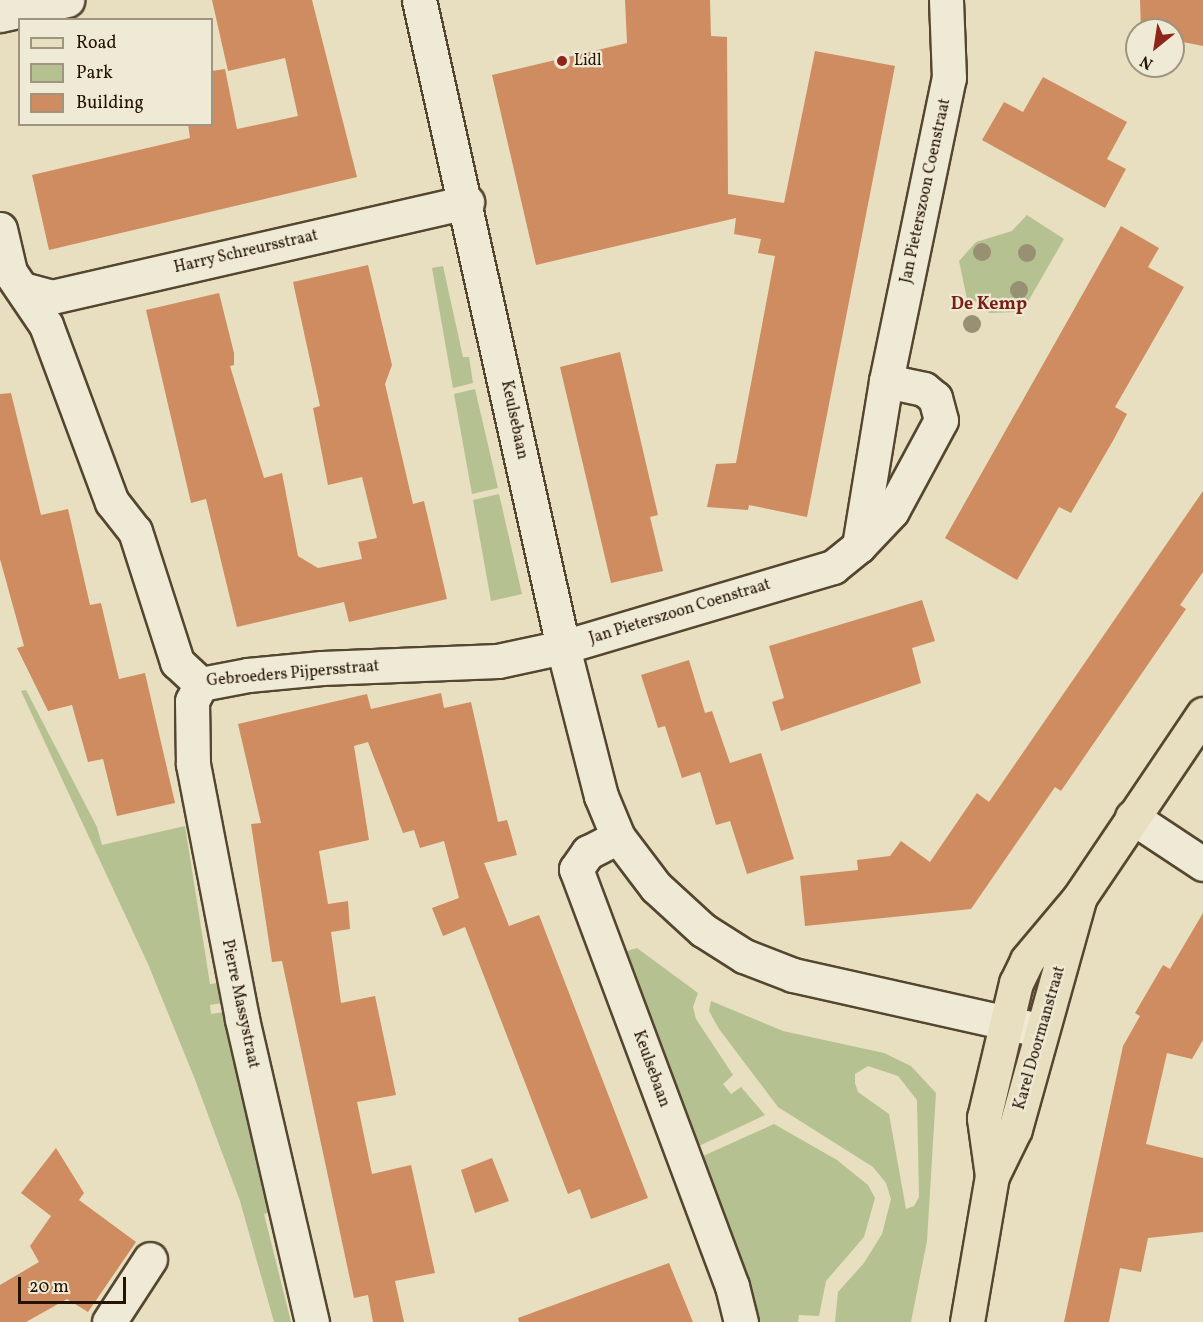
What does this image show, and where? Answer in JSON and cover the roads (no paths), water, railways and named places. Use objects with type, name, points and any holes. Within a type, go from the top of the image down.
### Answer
[{"type":"main road","name":"Karel Doormanstraat","points":[[992,1176],[984,1118],[1004,1021],[1027,960],[1079,898],[1203,714]]},
{"type":"main road","name":"Karel Doormanstraat","points":[[967,1322],[992,1176],[1015,1129],[1040,1030],[1079,898]]},
{"type":"street","points":[[0,15],[68,0]]},
{"type":"street","name":"Keulsebaan","points":[[419,0],[467,202],[563,647],[601,796],[618,837],[656,887],[703,930],[744,956],[793,975],[1040,1030]]},
{"type":"street","name":"Jan Pieterszoon Coenstraat","points":[[860,546],[886,381],[949,78],[946,0]]},
{"type":"street","name":"Harry Schreursstraat","points":[[26,290],[52,297],[467,202]]},
{"type":"street","name":"Gebroeders Pijpersstraat","points":[[0,229],[10,272],[26,290],[46,325],[112,502],[135,531],[177,662],[201,684],[301,670],[498,661],[563,647]]},
{"type":"street","name":"Jan Pieterszoon Coenstraat","points":[[563,647],[833,567],[860,546],[892,512],[941,420],[935,398],[924,389],[886,381]]},
{"type":"street","name":"Pierre Massystraat","points":[[201,684],[192,701],[193,764],[242,1019],[312,1322]]},
{"type":"street","points":[[1132,817],[1203,864]]},
{"type":"street","name":"Keulsebaan","points":[[618,837],[588,852],[576,869],[732,1287],[741,1322]]},
{"type":"street","points":[[109,1322],[150,1259]]},
{"type":"place","name":"Lidl","points":[[562,61]]},
{"type":"district","name":"De Kemp","points":[[989,305]]}]
